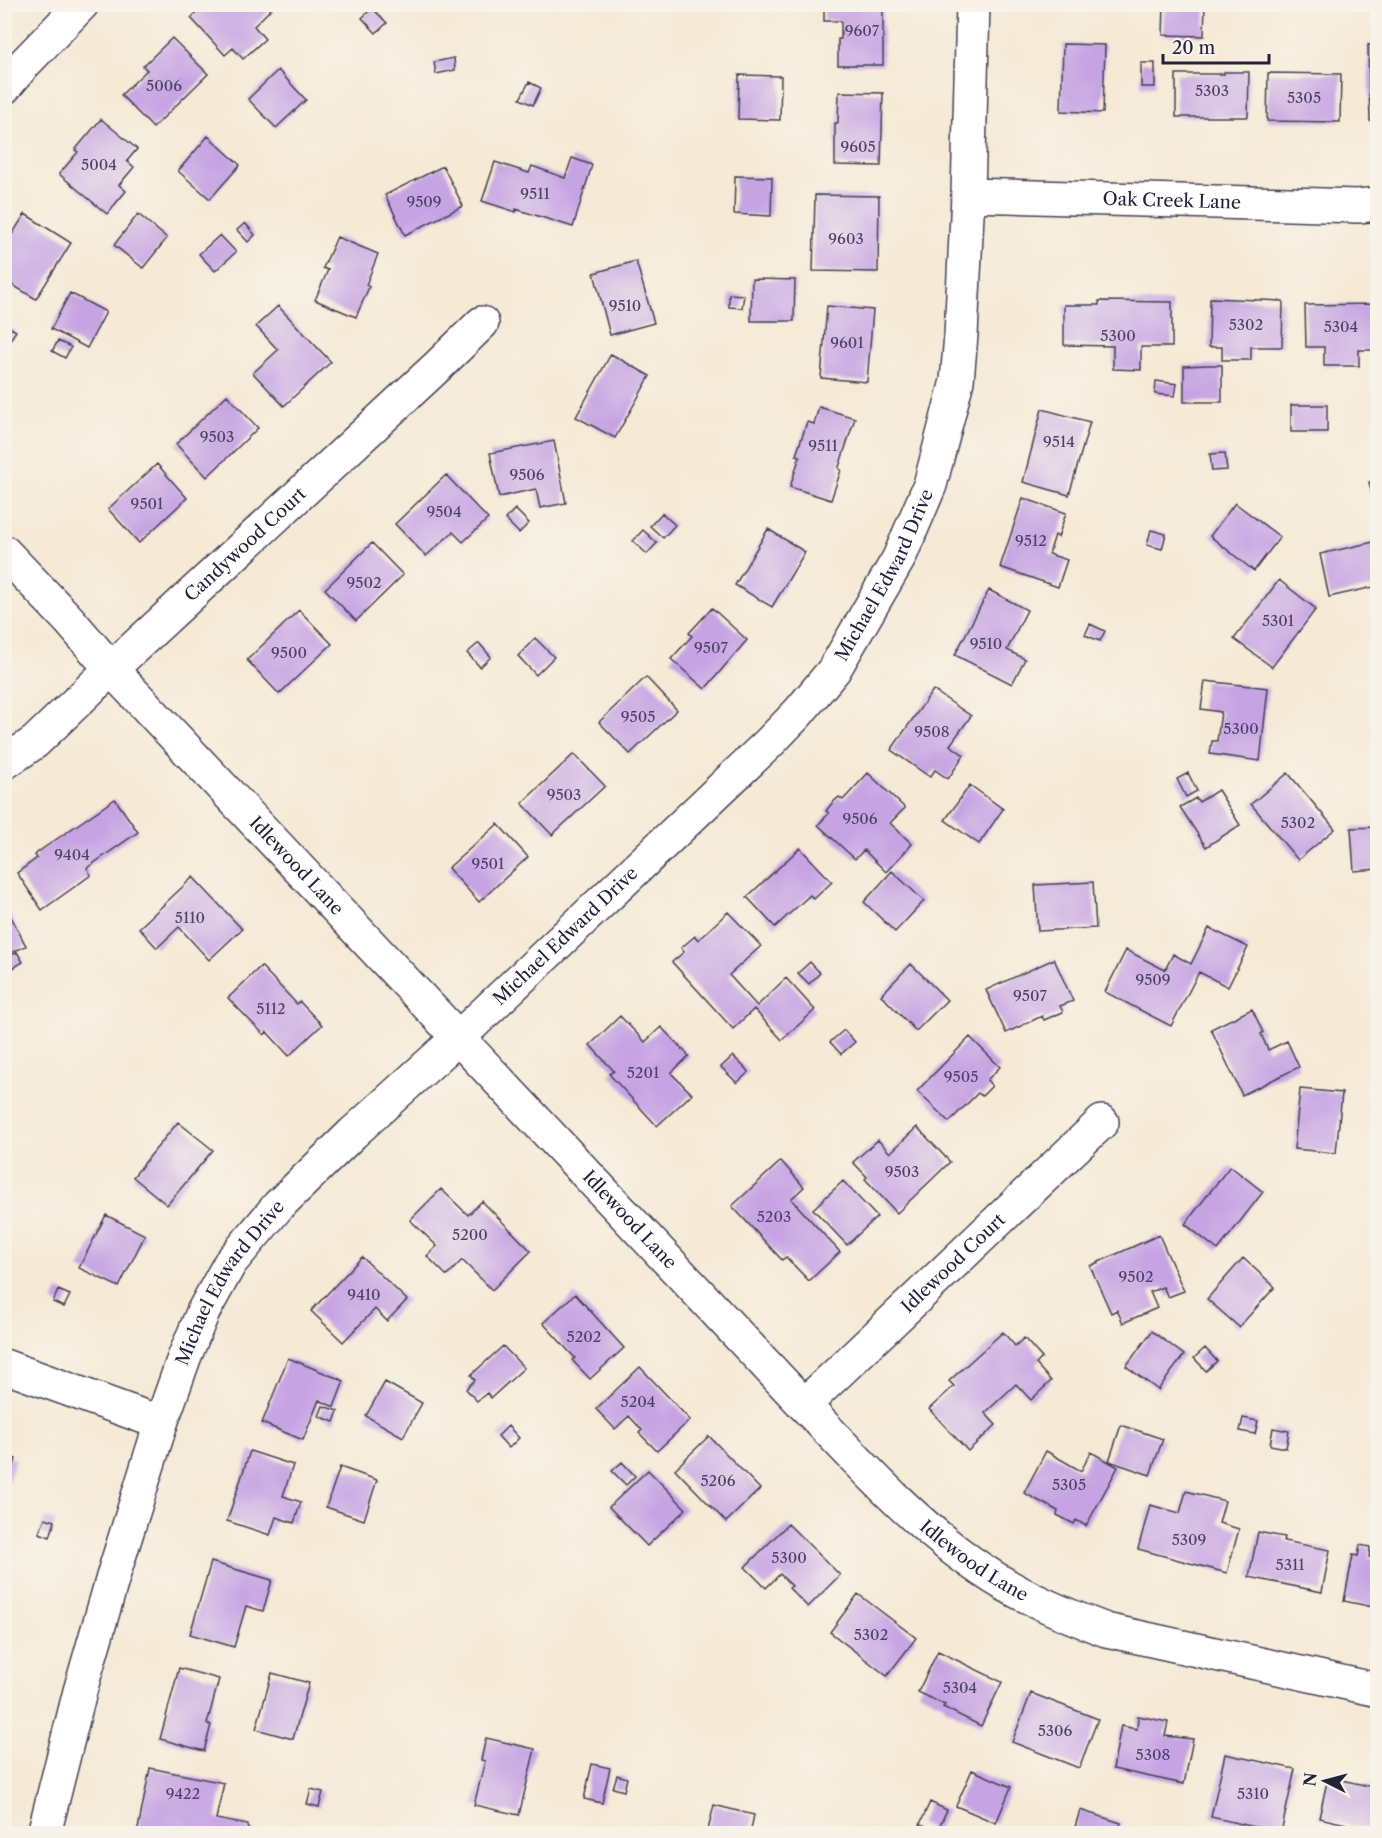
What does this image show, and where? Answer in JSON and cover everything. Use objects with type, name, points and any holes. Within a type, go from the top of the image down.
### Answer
[{"type":"street","points":[[4,88],[82,4]]},
{"type":"street","name":"Michael Edward Drive","points":[[44,1833],[80,1691],[161,1423],[203,1312],[230,1263],[278,1206],[353,1133],[458,1038],[798,713],[834,670],[899,558],[930,486],[957,381],[968,195],[973,4]]},
{"type":"street","name":"Oak Creek Lane","points":[[968,195],[1358,206],[1377,204]]},
{"type":"street","name":"Candywood Court","points":[[4,763],[35,742],[482,323]]},
{"type":"street","name":"Idlewood Lane","points":[[4,552],[69,620],[111,669],[804,1405],[896,1500],[942,1541],[983,1571],[1024,1595],[1107,1630],[1377,1690]]},
{"type":"street","name":"Idlewood Court","points":[[804,1405],[1102,1122]]},
{"type":"street","points":[[4,1366],[161,1423]]},
{"type":"building","points":[[205,4],[276,4],[254,26],[265,39],[243,59],[233,48],[225,55],[191,18]]},
{"type":"building","points":[[824,4],[883,4],[883,65],[838,65],[841,21],[824,21]]},
{"type":"building","points":[[1164,4],[1205,4],[1204,36],[1163,35]]},
{"type":"building","points":[[372,8],[387,23],[376,33],[362,18]]},
{"type":"building","points":[[172,38],[208,74],[153,128],[121,95],[147,70],[143,66]]},
{"type":"building","points":[[1063,44],[1105,45],[1103,113],[1061,111]]},
{"type":"building","points":[[1378,44],[1378,121],[1370,121],[1368,45]]},
{"type":"building","points":[[454,58],[455,70],[436,74],[434,62]]},
{"type":"building","points":[[1141,63],[1155,63],[1155,87],[1141,87]]},
{"type":"building","points":[[278,70],[306,100],[276,128],[248,99]]},
{"type":"building","points":[[1224,72],[1249,72],[1248,117],[1176,117],[1176,74],[1224,74]]},
{"type":"building","points":[[1268,73],[1341,74],[1340,122],[1267,121]]},
{"type":"building","points":[[739,75],[781,76],[780,120],[738,119]]},
{"type":"building","points":[[529,82],[541,88],[533,105],[520,99]]},
{"type":"building","points":[[839,92],[883,93],[881,166],[835,165],[835,123],[838,123]]},
{"type":"building","points":[[101,119],[137,149],[127,161],[134,167],[119,185],[126,191],[107,214],[59,174],[78,152],[75,150]]},
{"type":"building","points":[[208,136],[240,165],[210,199],[178,171]]},
{"type":"building","points":[[572,158],[592,165],[573,227],[482,201],[495,162],[529,173],[532,166],[565,178]]},
{"type":"building","points":[[443,166],[463,206],[405,235],[385,195]]},
{"type":"building","points":[[735,176],[772,177],[771,216],[734,214]]},
{"type":"building","points":[[815,195],[879,196],[878,272],[813,271]]},
{"type":"building","points":[[25,214],[71,243],[36,299],[4,280],[4,247]]},
{"type":"building","points":[[138,214],[167,238],[143,268],[114,245]]},
{"type":"building","points":[[245,223],[255,235],[248,242],[237,230]]},
{"type":"building","points":[[220,235],[236,252],[215,271],[199,254]]},
{"type":"building","points":[[337,237],[378,254],[366,285],[369,287],[356,317],[315,300],[328,270],[323,268]]},
{"type":"building","points":[[636,261],[654,323],[610,335],[594,273]]},
{"type":"building","points":[[752,279],[795,280],[794,321],[751,321]]},
{"type":"building","points":[[70,293],[106,312],[87,348],[51,329]]},
{"type":"building","points":[[729,294],[744,295],[742,308],[729,307]]},
{"type":"building","points":[[1210,298],[1283,301],[1282,347],[1251,347],[1251,360],[1222,360],[1222,347],[1209,347]]},
{"type":"building","points":[[1099,301],[1172,302],[1172,347],[1141,347],[1141,370],[1113,369],[1113,346],[1064,345],[1064,305],[1099,305]]},
{"type":"building","points":[[1378,304],[1378,350],[1359,350],[1359,366],[1324,366],[1324,347],[1306,347],[1305,305]]},
{"type":"building","points":[[278,306],[331,362],[284,406],[253,373],[278,350],[256,326]]},
{"type":"building","points":[[827,306],[873,310],[867,382],[821,378]]},
{"type":"building","points":[[4,324],[16,331],[4,349]]},
{"type":"building","points":[[58,341],[71,347],[65,358],[52,351]]},
{"type":"building","points":[[611,354],[650,376],[615,438],[576,417]]},
{"type":"building","points":[[1222,365],[1222,402],[1184,402],[1184,366]]},
{"type":"building","points":[[1156,381],[1177,384],[1175,396],[1155,394]]},
{"type":"building","points":[[227,395],[258,428],[207,477],[176,444]]},
{"type":"building","points":[[1291,405],[1327,405],[1327,432],[1291,432]]},
{"type":"building","points":[[819,407],[855,418],[831,500],[790,487],[800,456],[796,455],[807,422],[814,424]]},
{"type":"building","points":[[1042,409],[1090,422],[1069,495],[1023,482]]},
{"type":"building","points":[[554,441],[566,503],[540,508],[536,489],[499,497],[490,453]]},
{"type":"building","points":[[1225,453],[1227,470],[1212,471],[1210,454]]},
{"type":"building","points":[[157,464],[187,498],[139,543],[108,509]]},
{"type":"building","points":[[446,475],[488,519],[463,542],[453,532],[426,556],[395,524]]},
{"type":"building","points":[[1378,480],[1378,517],[1377,517],[1369,482]]},
{"type":"building","points":[[1023,498],[1066,513],[1058,537],[1055,535],[1049,554],[1067,560],[1058,587],[1000,567]]},
{"type":"building","points":[[1235,503],[1280,537],[1254,571],[1210,536]]},
{"type":"building","points":[[515,509],[529,523],[519,533],[505,519]]},
{"type":"building","points":[[662,513],[675,525],[663,538],[650,526]]},
{"type":"building","points":[[768,529],[805,552],[772,607],[735,585]]},
{"type":"building","points":[[643,530],[657,543],[647,554],[633,541]]},
{"type":"building","points":[[1151,530],[1166,534],[1162,549],[1147,545]]},
{"type":"building","points":[[1378,541],[1378,586],[1329,597],[1320,554]]},
{"type":"building","points":[[372,543],[403,575],[356,621],[325,589]]},
{"type":"building","points":[[1279,580],[1316,609],[1272,667],[1234,639]]},
{"type":"building","points":[[989,590],[1027,610],[1007,650],[1025,659],[1012,684],[955,655]]},
{"type":"building","points":[[712,608],[747,640],[705,689],[671,659],[692,636],[689,633]]},
{"type":"building","points":[[299,610],[332,644],[279,694],[247,660]]},
{"type":"building","points":[[1090,624],[1105,631],[1100,641],[1085,635]]},
{"type":"building","points":[[535,638],[554,657],[536,675],[518,656]]},
{"type":"building","points":[[479,643],[491,657],[480,667],[467,653]]},
{"type":"building","points":[[646,677],[677,710],[630,754],[599,722]]},
{"type":"building","points":[[1205,681],[1268,688],[1260,761],[1210,754],[1212,741],[1217,741],[1221,712],[1201,709]]},
{"type":"building","points":[[933,690],[971,716],[950,745],[964,755],[948,779],[935,770],[930,777],[891,750]]},
{"type":"building","points":[[574,754],[605,786],[552,835],[522,803]]},
{"type":"building","points":[[868,773],[905,808],[890,823],[912,844],[886,872],[864,850],[855,859],[818,825],[829,813],[826,811],[832,803],[839,797],[843,800]]},
{"type":"building","points":[[1188,773],[1197,791],[1186,797],[1177,779]]},
{"type":"building","points":[[1288,773],[1335,829],[1298,860],[1251,804]]},
{"type":"building","points":[[970,785],[1003,809],[979,844],[945,820]]},
{"type":"building","points":[[1218,790],[1240,825],[1206,847],[1180,807],[1196,798],[1199,802]]},
{"type":"building","points":[[115,799],[138,832],[87,868],[91,875],[42,910],[17,873],[37,858],[35,855],[38,852]]},
{"type":"building","points":[[498,824],[528,857],[479,902],[448,868]]},
{"type":"building","points":[[1378,827],[1378,869],[1354,871],[1351,828]]},
{"type":"building","points":[[800,848],[832,882],[814,899],[810,895],[775,927],[747,897]]},
{"type":"building","points":[[892,871],[924,901],[895,932],[864,902]]},
{"type":"building","points":[[193,877],[242,929],[209,960],[179,927],[157,948],[139,928]]},
{"type":"building","points":[[1093,882],[1096,928],[1038,931],[1035,885]]},
{"type":"building","points":[[4,903],[26,946],[4,956]]},
{"type":"building","points":[[728,912],[761,946],[729,975],[757,1006],[786,978],[815,1010],[782,1040],[754,1009],[733,1029],[672,962],[684,952],[681,948],[695,936],[698,940]]},
{"type":"building","points":[[1209,928],[1248,947],[1228,987],[1199,972],[1171,1026],[1105,992],[1126,950],[1165,970],[1173,954],[1191,964]]},
{"type":"building","points":[[17,952],[23,962],[8,971],[4,960]]},
{"type":"building","points":[[1054,959],[1073,1001],[1060,1006],[1063,1012],[1044,1020],[1042,1016],[1006,1033],[986,990]]},
{"type":"building","points":[[810,962],[820,973],[809,984],[798,973]]},
{"type":"building","points":[[911,964],[947,1000],[916,1031],[881,995]]},
{"type":"building","points":[[261,966],[297,1004],[300,1002],[322,1025],[289,1056],[267,1032],[264,1035],[228,998]]},
{"type":"building","points":[[1252,1009],[1263,1032],[1261,1034],[1268,1050],[1287,1041],[1299,1067],[1242,1095],[1211,1029]]},
{"type":"building","points":[[620,1016],[645,1042],[661,1027],[689,1056],[671,1073],[692,1094],[657,1126],[609,1074],[614,1071],[590,1045]]},
{"type":"building","points":[[844,1030],[855,1042],[841,1054],[830,1042]]},
{"type":"building","points":[[970,1037],[1000,1067],[987,1080],[992,1086],[982,1096],[978,1093],[949,1122],[917,1091]]},
{"type":"building","points":[[733,1056],[749,1072],[737,1083],[721,1067]]},
{"type":"building","points":[[1300,1089],[1342,1093],[1336,1153],[1294,1149]]},
{"type":"building","points":[[178,1122],[213,1150],[167,1205],[133,1177]]},
{"type":"building","points":[[917,1127],[950,1162],[897,1213],[865,1179],[867,1177],[853,1162],[878,1140],[890,1153]]},
{"type":"building","points":[[781,1161],[804,1187],[791,1199],[840,1252],[809,1281],[786,1257],[782,1260],[732,1206]]},
{"type":"building","points":[[1230,1166],[1263,1192],[1218,1250],[1185,1224]]},
{"type":"building","points":[[843,1181],[877,1217],[847,1245],[813,1209]]},
{"type":"building","points":[[441,1189],[468,1215],[482,1201],[531,1251],[492,1290],[462,1260],[447,1276],[427,1256],[437,1246],[410,1220]]},
{"type":"building","points":[[106,1215],[145,1235],[119,1287],[79,1268]]},
{"type":"building","points":[[1159,1235],[1184,1291],[1168,1297],[1163,1287],[1150,1292],[1157,1308],[1123,1323],[1117,1310],[1111,1313],[1090,1266]]},
{"type":"building","points":[[362,1257],[407,1300],[387,1321],[375,1309],[343,1342],[311,1311]]},
{"type":"building","points":[[1243,1258],[1275,1287],[1239,1327],[1207,1299]]},
{"type":"building","points":[[58,1290],[70,1295],[64,1307],[53,1302]]},
{"type":"building","points":[[575,1294],[624,1348],[590,1379],[572,1360],[575,1358],[543,1323]]},
{"type":"building","points":[[1152,1331],[1184,1355],[1158,1390],[1126,1366]]},
{"type":"building","points":[[1003,1332],[1015,1346],[1024,1338],[1042,1358],[1036,1364],[1051,1381],[1031,1400],[1016,1384],[985,1413],[996,1425],[968,1451],[929,1409],[954,1386],[949,1381]]},
{"type":"building","points":[[503,1346],[524,1368],[491,1398],[487,1393],[477,1401],[466,1389],[475,1380],[471,1375]]},
{"type":"building","points":[[1205,1348],[1217,1361],[1206,1371],[1194,1358]]},
{"type":"building","points":[[288,1358],[344,1381],[334,1407],[319,1400],[303,1440],[262,1423]]},
{"type":"building","points":[[640,1367],[690,1420],[657,1451],[639,1433],[642,1430],[629,1416],[615,1429],[596,1409]]},
{"type":"building","points":[[385,1382],[422,1403],[403,1437],[366,1416]]},
{"type":"building","points":[[323,1406],[338,1411],[334,1422],[319,1416]]},
{"type":"building","points":[[1243,1418],[1258,1421],[1255,1434],[1240,1431]]},
{"type":"building","points":[[1121,1425],[1163,1439],[1150,1475],[1109,1461]]},
{"type":"building","points":[[508,1426],[519,1438],[509,1448],[498,1436]]},
{"type":"building","points":[[1273,1428],[1289,1431],[1286,1448],[1270,1445]]},
{"type":"building","points":[[709,1436],[760,1489],[726,1522],[675,1469]]},
{"type":"building","points":[[250,1451],[293,1465],[283,1496],[301,1502],[294,1523],[276,1517],[270,1535],[227,1521]]},
{"type":"building","points":[[1046,1451],[1081,1471],[1091,1452],[1118,1467],[1086,1526],[1076,1520],[1074,1524],[1057,1515],[1058,1511],[1024,1493]]},
{"type":"building","points":[[4,1455],[16,1459],[5,1492],[4,1492]]},
{"type":"building","points":[[622,1462],[635,1476],[626,1485],[612,1471]]},
{"type":"building","points":[[340,1467],[377,1480],[364,1520],[326,1507]]},
{"type":"building","points":[[648,1470],[686,1509],[647,1546],[609,1507]]},
{"type":"building","points":[[1186,1491],[1225,1501],[1219,1523],[1239,1529],[1227,1573],[1138,1549],[1150,1505],[1180,1513]]},
{"type":"building","points":[[45,1518],[55,1521],[50,1537],[39,1533]]},
{"type":"building","points":[[788,1524],[840,1575],[808,1607],[789,1588],[792,1586],[780,1574],[766,1588],[745,1567]]},
{"type":"building","points":[[1258,1532],[1285,1537],[1284,1541],[1330,1550],[1322,1592],[1249,1577]]},
{"type":"building","points":[[1360,1545],[1370,1547],[1369,1557],[1378,1559],[1378,1608],[1344,1601],[1353,1555],[1358,1556]]},
{"type":"building","points":[[211,1562],[272,1580],[263,1611],[246,1606],[234,1647],[190,1634]]},
{"type":"building","points":[[858,1594],[916,1638],[887,1676],[830,1632]]},
{"type":"building","points":[[938,1651],[1002,1682],[981,1726],[918,1692]]},
{"type":"building","points":[[179,1668],[219,1679],[207,1724],[211,1725],[204,1751],[160,1739]]},
{"type":"building","points":[[272,1673],[309,1683],[293,1739],[256,1729]]},
{"type":"building","points":[[1031,1693],[1098,1719],[1079,1768],[1012,1742]]},
{"type":"building","points":[[1138,1716],[1168,1722],[1165,1736],[1193,1739],[1184,1784],[1113,1769],[1121,1726],[1137,1729]]},
{"type":"building","points":[[486,1738],[535,1749],[519,1815],[474,1805],[485,1761],[481,1760]]},
{"type":"building","points":[[1225,1754],[1295,1769],[1281,1833],[1211,1817]]},
{"type":"building","points":[[592,1764],[610,1768],[602,1803],[584,1799]]},
{"type":"building","points":[[150,1768],[224,1783],[216,1819],[248,1825],[248,1830],[262,1834],[137,1834]]},
{"type":"building","points":[[972,1770],[1011,1787],[996,1823],[956,1806]]},
{"type":"building","points":[[617,1775],[627,1778],[624,1791],[613,1788]]},
{"type":"building","points":[[1328,1777],[1378,1788],[1378,1834],[1363,1832],[1364,1828],[1319,1818]]},
{"type":"building","points":[[311,1789],[323,1792],[319,1807],[307,1804]]},
{"type":"building","points":[[930,1802],[947,1810],[937,1831],[920,1824]]},
{"type":"building","points":[[714,1805],[754,1815],[750,1834],[707,1834]]},
{"type":"building","points":[[1080,1810],[1121,1823],[1118,1834],[1073,1834]]}]
